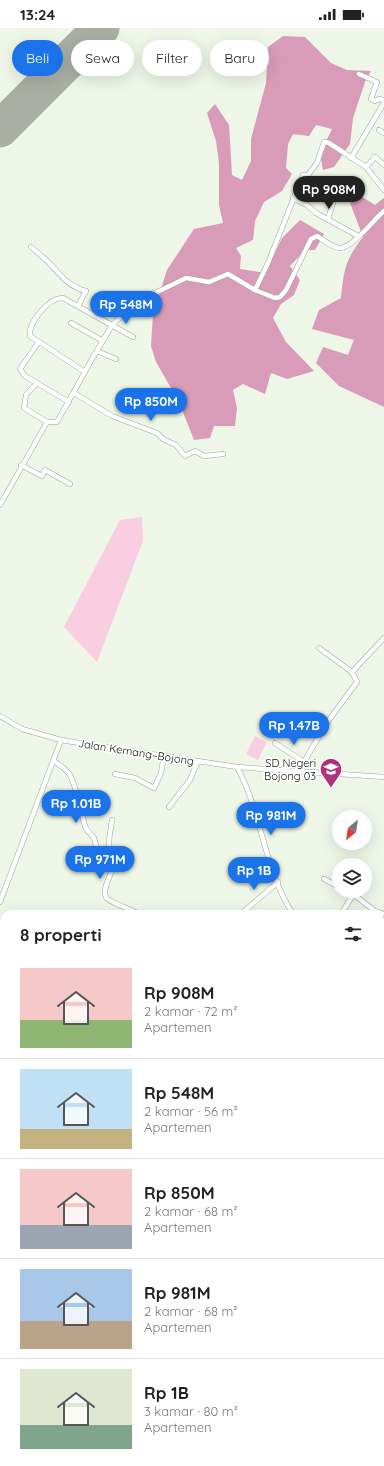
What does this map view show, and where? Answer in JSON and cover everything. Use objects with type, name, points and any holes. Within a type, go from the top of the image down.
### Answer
[{"type":"street","points":[[351,158],[384,102],[379,99],[375,101],[371,99],[376,82],[359,74]]},
{"type":"street","points":[[379,130],[384,133]]},
{"type":"street","points":[[255,290],[274,250],[303,175],[306,176],[317,163],[324,142],[366,167],[384,190]]},
{"type":"street","points":[[366,167],[375,157],[384,165]]},
{"type":"street","points":[[306,176],[323,186],[322,194],[333,203],[328,218]]},
{"type":"street","points":[[293,198],[307,205],[316,213],[328,218],[358,236]]},
{"type":"street","points":[[37,383],[26,395],[24,408],[46,422],[58,422],[112,325],[125,313],[133,309],[139,300],[144,296],[155,293],[186,278],[209,282],[228,274],[255,290],[275,298],[280,297],[286,290],[308,241],[317,236],[340,248],[347,246],[384,211]]},
{"type":"street","points":[[31,247],[51,265],[62,279],[76,288],[86,291],[78,306]]},
{"type":"street","points":[[85,372],[38,343],[30,336],[30,331],[40,312],[46,305],[60,297],[133,337]]},
{"type":"street","points":[[71,323],[103,341]]},
{"type":"street","points":[[38,343],[20,370],[25,376],[69,402]]},
{"type":"street","points":[[97,351],[116,359]]},
{"type":"street","points":[[74,392],[112,416],[157,433],[162,439],[176,445],[185,456],[195,450],[204,456],[223,454]]},
{"type":"street","points":[[0,504],[46,422]]},
{"type":"street","points":[[21,465],[42,476],[45,470],[70,484]]},
{"type":"street","points":[[352,672],[384,638]]},
{"type":"street","points":[[302,771],[304,762],[326,724],[356,682],[352,672],[319,648]]},
{"type":"street","name":"Jalan Kemang–Bojong","points":[[0,716],[22,729],[62,740],[237,767],[384,777]]},
{"type":"street","points":[[0,902],[62,740]]},
{"type":"street","points":[[275,743],[304,762]]},
{"type":"street","points":[[115,774],[135,778],[154,788],[161,773],[164,756]]},
{"type":"street","points":[[54,761],[64,768],[70,776],[80,804],[85,827],[94,840],[98,854],[103,859],[113,859]]},
{"type":"street","points":[[170,807],[190,780],[198,761]]},
{"type":"street","points":[[237,767],[249,791],[278,882],[291,910]]},
{"type":"street","points":[[112,820],[110,851],[113,859],[112,868],[105,889],[105,895],[109,900],[130,910]]},
{"type":"street","points":[[324,879],[332,883]]},
{"type":"street","points":[[245,910],[278,882]]},
{"type":"street","points":[[344,910],[351,898]]},
{"type":"street","points":[[357,898],[374,910]]},
{"type":"shaded area","points":[[283,36],[305,37],[331,63],[347,70],[371,71],[365,82],[353,118],[350,144],[334,167],[323,170],[320,154],[332,129],[316,125],[309,136],[293,134],[288,144],[286,168],[292,174],[282,191],[264,202],[255,221],[253,240],[236,248],[241,256],[240,269],[265,273],[282,238],[300,220],[324,234],[315,250],[305,250],[290,266],[300,280],[294,295],[281,304],[273,318],[286,342],[314,371],[287,379],[271,373],[265,394],[243,384],[233,390],[237,408],[235,426],[214,426],[210,438],[194,440],[179,402],[156,362],[151,346],[153,314],[167,270],[194,229],[223,223],[219,205],[219,163],[216,141],[207,113],[215,104],[229,125],[232,175],[242,180],[251,161],[251,139],[266,83],[266,76],[269,76],[269,46]]},
{"type":"shaded area","points":[[359,195],[375,205],[384,198],[384,407],[339,386],[316,363],[323,347],[348,355],[354,340],[312,329],[319,310],[341,298],[346,265],[352,252],[363,237],[350,203]]},
{"type":"shaded area","points":[[142,517],[143,541],[97,662],[64,627],[120,520]]},
{"type":"shaded area","points":[[255,736],[267,742],[258,760],[246,754]]},
{"type":"runway","points":[[0,129],[101,28]]},
{"type":"place","name":"SD Negeri Bojong 03","points":[[331,788]]}]
